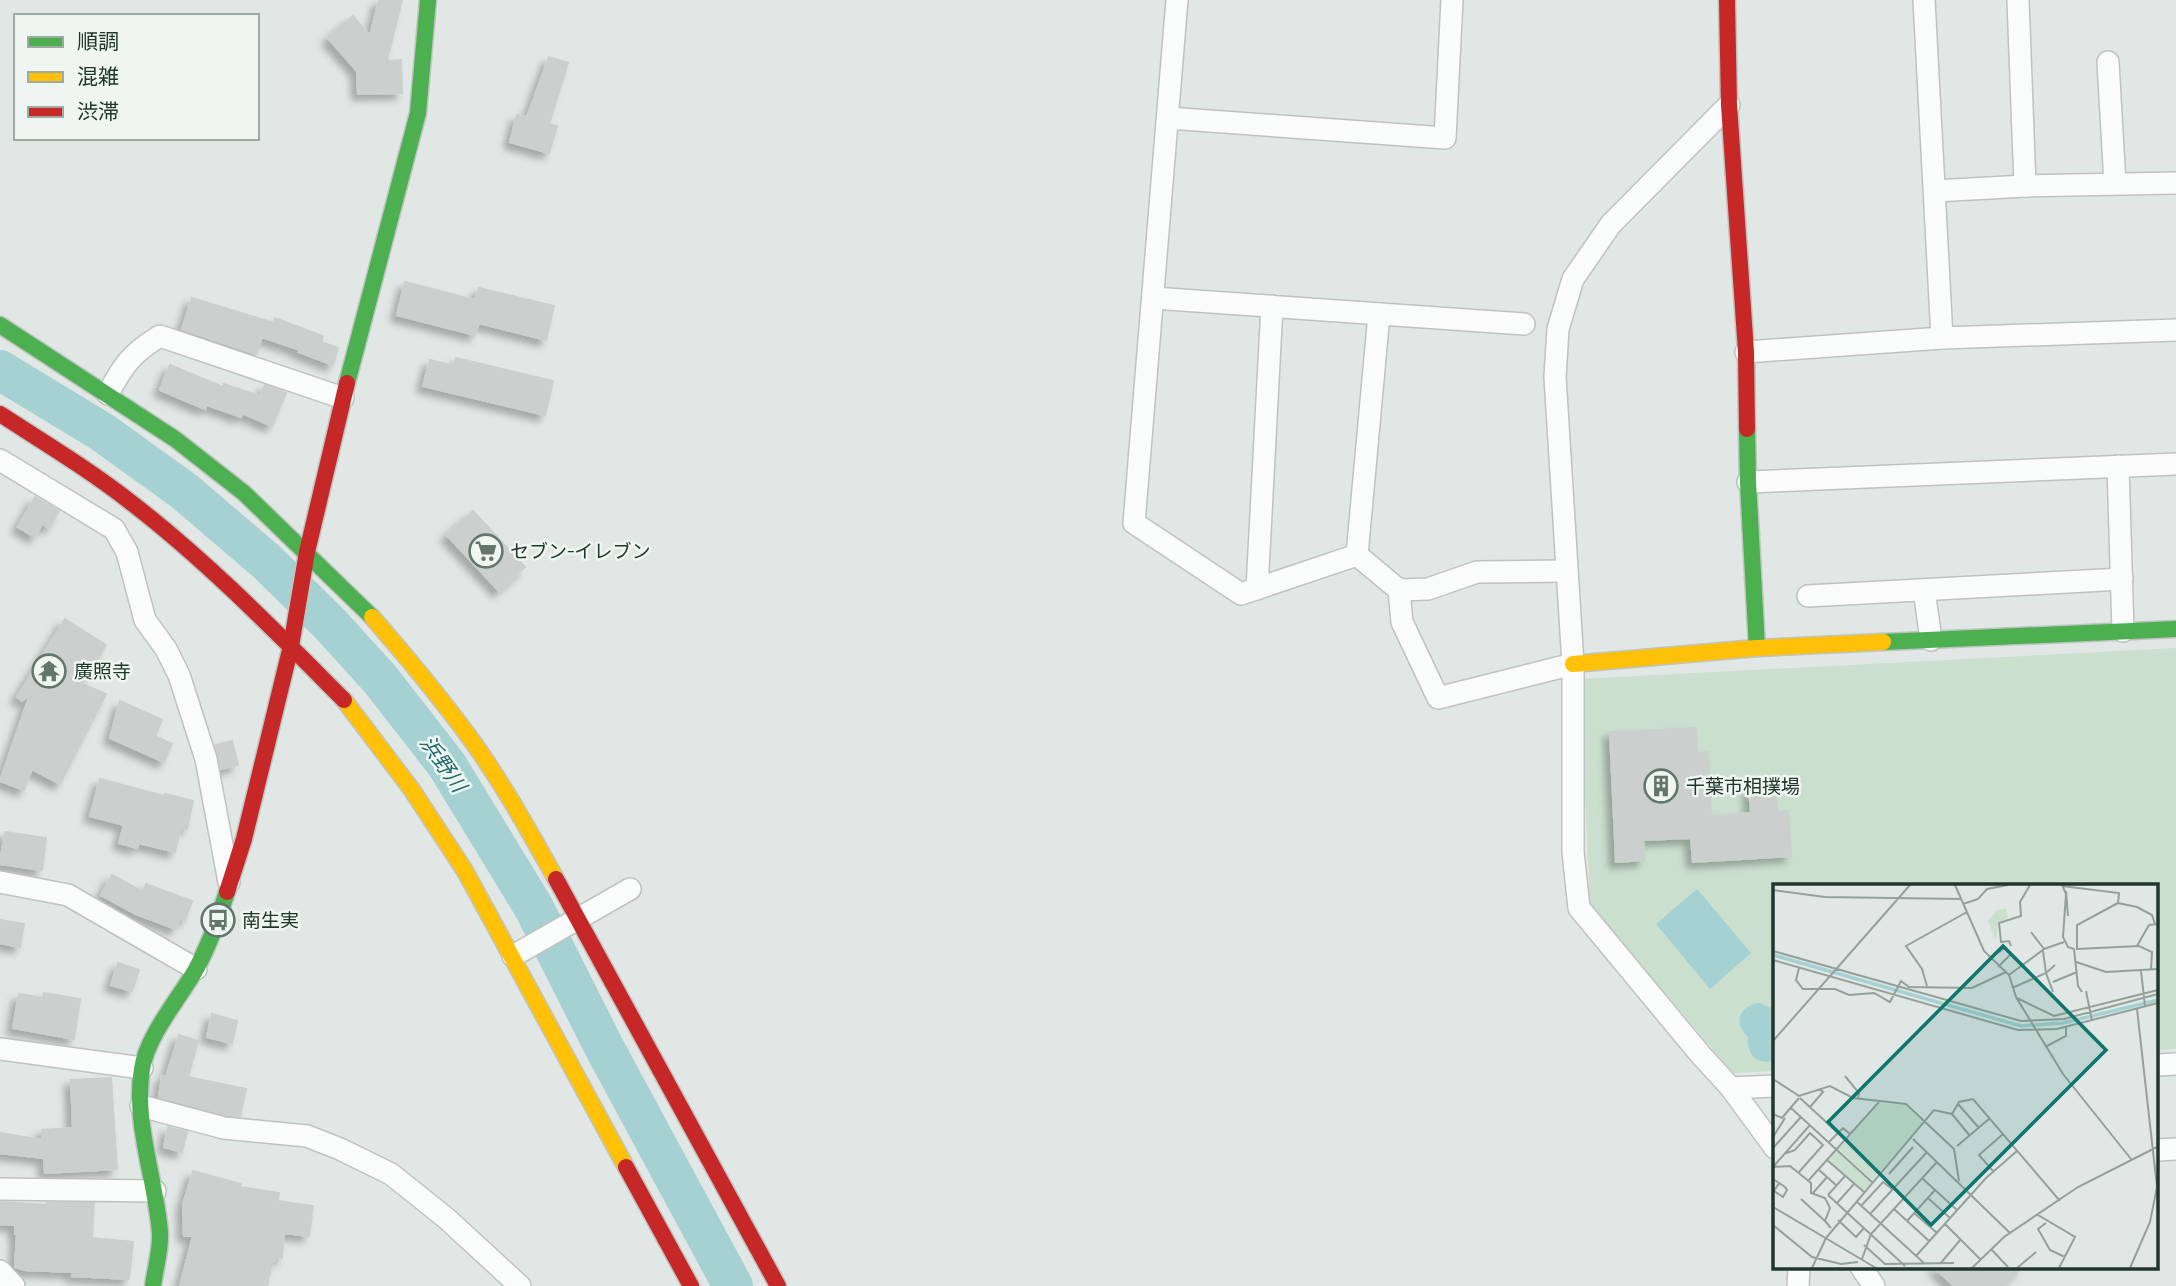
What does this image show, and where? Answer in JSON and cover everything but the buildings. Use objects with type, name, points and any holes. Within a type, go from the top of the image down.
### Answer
[{"type":"street","points":[[153,1286],[160,1237],[141,1106],[142,1068],[153,1039],[196,969],[230,887],[291,646],[307,552],[343,398],[418,113],[428,0]]},
{"type":"street","points":[[1177,0],[1134,523],[1241,594],[1357,555]]},
{"type":"street","points":[[1168,118],[1445,138],[1452,0]]},
{"type":"street","points":[[1727,0],[1729,105],[1746,352],[1748,482],[1757,648]]},
{"type":"street","points":[[1924,0],[1942,338]]},
{"type":"street","points":[[2018,0],[2025,186]]},
{"type":"street","points":[[2108,62],[2115,184]]},
{"type":"street","points":[[1729,105],[1611,224],[1573,279],[1559,329],[1555,377],[1573,664],[1573,852],[1579,908],[1731,1088],[1773,1145]]},
{"type":"street","points":[[1935,191],[2176,183]]},
{"type":"street","points":[[1153,298],[1524,324]]},
{"type":"street","points":[[1257,589],[1272,306]]},
{"type":"street","points":[[1357,555],[1379,314]]},
{"type":"street","points":[[0,325],[175,439],[234,485],[369,613],[423,677],[471,738],[519,813],[778,1286]]},
{"type":"street","points":[[1746,352],[1942,338],[2176,330]]},
{"type":"street","points":[[108,394],[121,370],[140,348],[160,336],[343,398]]},
{"type":"street","points":[[0,414],[131,502],[187,548],[291,646],[348,705],[412,790],[465,871],[691,1286]]},
{"type":"street","points":[[0,460],[114,529],[127,552],[145,620],[166,649],[179,675],[206,759],[230,887]]},
{"type":"street","points":[[1748,482],[2176,464]]},
{"type":"street","points":[[2118,466],[2123,631]]},
{"type":"street","points":[[114,529],[131,502]]},
{"type":"street","points":[[1357,555],[1399,590],[1428,589],[1476,572],[1567,570]]},
{"type":"street","points":[[1808,596],[2122,579]]},
{"type":"street","points":[[1399,590],[1402,622],[1438,698],[1573,664],[1757,648],[2176,629]]},
{"type":"street","points":[[1924,590],[1931,640]]},
{"type":"street","points":[[0,882],[68,895],[196,969]]},
{"type":"street","points":[[513,956],[630,889]]},
{"type":"street","points":[[0,1049],[142,1068]]},
{"type":"street","points":[[2158,1065],[2176,1064]]},
{"type":"street","points":[[1731,1088],[1773,1086]]},
{"type":"street","points":[[141,1106],[224,1128],[307,1136],[350,1154],[391,1174],[446,1218],[520,1286]]},
{"type":"street","points":[[2158,1150],[2176,1149]]},
{"type":"street","points":[[0,1189],[155,1191]]},
{"type":"street","points":[[1798,1286],[1799,1268]]},
{"type":"street","points":[[1862,1268],[1874,1286]]},
{"type":"street","points":[[0,1271],[13,1286]]},
{"type":"green space","points":[[2176,648],[2176,1049],[2158,1050],[2158,884],[1773,884],[1773,1071],[1733,1073],[1590,905],[1580,679]]},
{"type":"water","points":[[1697,889],[1751,953],[1710,989],[1656,924]]},
{"type":"water","points":[[1759,1003],[1773,1009],[1773,1060],[1758,1060],[1749,1049],[1748,1037],[1743,1032],[1740,1016],[1752,1005]]},
{"type":"waterway","name":"浜野川","points":[[0,370],[102,432],[184,491],[267,562],[330,624],[380,679],[447,765],[534,908],[604,1047],[733,1286]]},
{"type":"traffic: fast","points":[[347,383],[418,113],[428,0]]},
{"type":"traffic: fast","points":[[0,325],[175,439],[244,493],[372,617]]},
{"type":"traffic: fast","points":[[1747,429],[1757,648]]},
{"type":"traffic: fast","points":[[1883,642],[2176,629]]},
{"type":"traffic: fast","points":[[153,1286],[160,1233],[140,1110],[142,1069],[156,1031],[200,962],[227,892]]},
{"type":"traffic: slow","points":[[372,617],[410,661],[482,755],[556,879]]},
{"type":"traffic: slow","points":[[1573,664],[1757,648],[1883,642]]},
{"type":"traffic: slow","points":[[344,700],[412,790],[465,871],[626,1167]]},
{"type":"traffic: jam","points":[[1727,0],[1729,105],[1746,352],[1747,429]]},
{"type":"traffic: jam","points":[[227,892],[244,839],[291,646],[307,552],[347,383]]},
{"type":"traffic: jam","points":[[0,414],[101,480],[161,527],[242,599],[344,700]]},
{"type":"traffic: jam","points":[[556,879],[778,1286]]},
{"type":"traffic: jam","points":[[626,1167],[691,1286]]},
{"type":"place","name":"セブン-イレブン","points":[[486,551]]},
{"type":"place","name":"廣照寺","points":[[49,671]]},
{"type":"place","name":"千葉市相撲場","points":[[1661,786]]},
{"type":"place","name":"南生実","points":[[218,920]]}]
